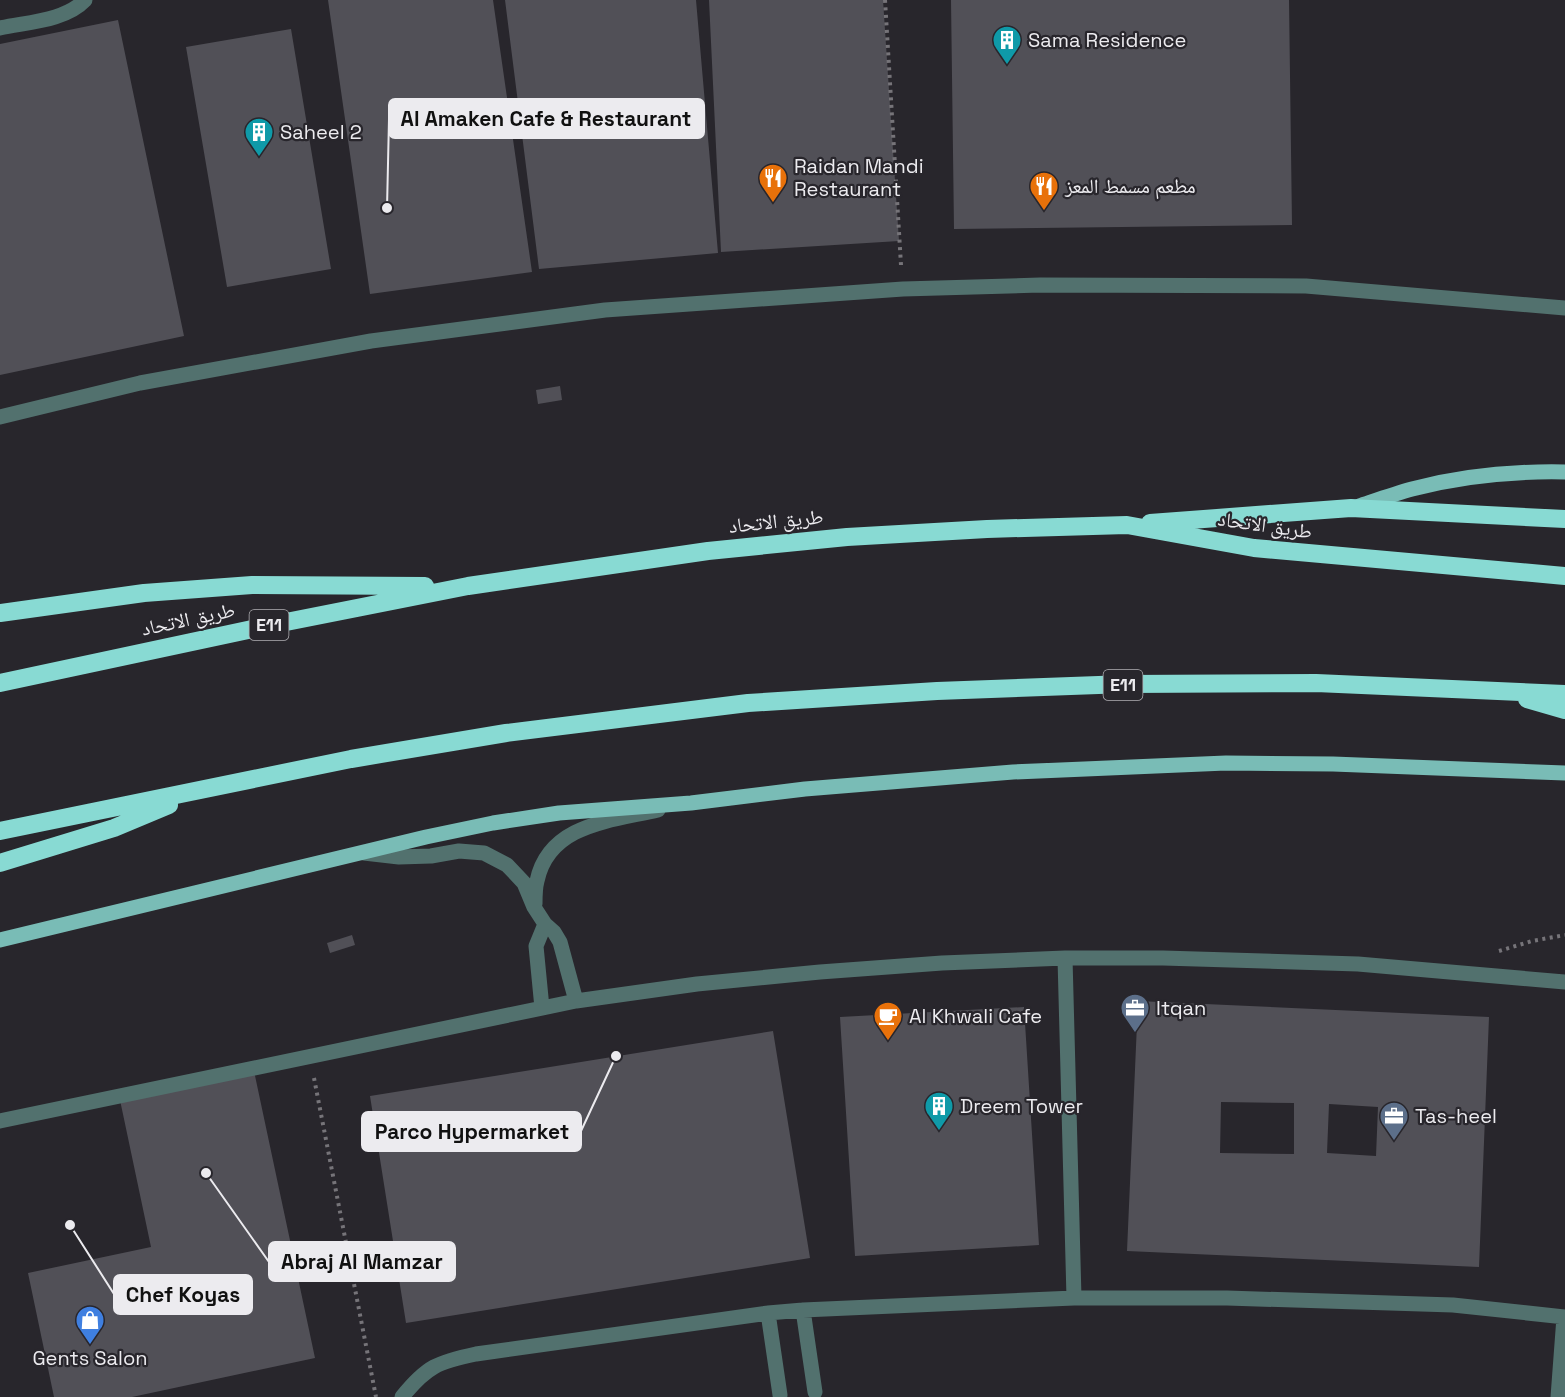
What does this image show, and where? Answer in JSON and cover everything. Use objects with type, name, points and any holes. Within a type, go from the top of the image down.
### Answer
[{"type":"highway","points":[[1127,525],[1351,508],[1565,519]]},
{"type":"highway","name":"طريق الاتحاد","points":[[0,683],[259,627],[468,586],[708,551],[847,537],[987,529],[1127,525],[1254,548],[1565,576]]},
{"type":"highway","points":[[0,613],[144,592],[252,585],[468,586]]},
{"type":"highway","name":"E11","points":[[0,831],[351,759],[506,733],[748,702],[937,691],[1126,684],[1316,683],[1565,693]]},
{"type":"highway","points":[[1500,691],[1565,710]]},
{"type":"highway","points":[[0,863],[114,828],[209,789]]},
{"type":"main road","points":[[1351,508],[1413,489],[1477,477],[1565,472]]},
{"type":"main road","points":[[0,940],[358,853],[493,823],[559,813],[691,803],[805,789],[909,780],[1120,766],[1226,763],[1333,764],[1565,773]]},
{"type":"street","points":[[0,28],[65,14],[77,8],[85,0]]},
{"type":"street","points":[[0,417],[140,383],[372,341],[604,310],[903,289],[1040,285],[1306,286],[1565,308]]},
{"type":"street","points":[[534,907],[537,881],[546,859],[561,841],[581,828],[691,803]]},
{"type":"street","points":[[358,853],[399,857],[459,852],[484,853],[507,865],[524,884],[534,907],[545,924],[554,932],[565,952],[576,1001]]},
{"type":"street","points":[[542,1008],[536,946],[545,924]]},
{"type":"street","points":[[1065,958],[1074,1298]]},
{"type":"street","points":[[0,1121],[576,1001],[697,984],[820,972],[942,963],[1065,958],[1239,959],[1358,964],[1565,982]]},
{"type":"street","points":[[402,1397],[419,1377],[445,1360],[768,1313],[1074,1298],[1227,1298],[1453,1305],[1564,1317],[1558,1397]]},
{"type":"street","points":[[803,1310],[815,1392]]},
{"type":"street","points":[[768,1313],[780,1395]]},
{"type":"path","points":[[885,0],[903,289]]},
{"type":"path","points":[[310,1057],[376,1397]]},
{"type":"building","points":[[328,0],[493,0],[532,272],[370,294]]},
{"type":"building","points":[[505,0],[696,0],[718,253],[539,269]]},
{"type":"building","points":[[709,0],[883,0],[899,241],[721,252]]},
{"type":"building","name":"Sama Residence","points":[[951,0],[1289,0],[1292,225],[954,229]]},
{"type":"building","points":[[118,20],[184,336],[0,375],[0,44]]},
{"type":"building","name":"Saheel 2","points":[[291,29],[331,269],[227,287],[186,47]]},
{"type":"building","points":[[560,386],[562,400],[538,404],[536,390]]},
{"type":"building","points":[[352,935],[355,945],[330,953],[327,943]]},
{"type":"building","points":[[1138,1001],[1489,1017],[1479,1267],[1127,1251]],"holes":[[[1221,1102],[1294,1103],[1294,1154],[1220,1153]],[[1329,1104],[1378,1107],[1376,1156],[1327,1153]]]},
{"type":"building","name":"Dreem Tower","points":[[1024,1007],[1039,1245],[855,1256],[840,1017]]},
{"type":"building","points":[[773,1031],[810,1258],[406,1323],[370,1096]]},
{"type":"building","points":[[254,1071],[315,1358],[132,1397],[54,1397],[28,1273],[151,1247],[120,1100]]},
{"type":"place","name":"Sama Residence","points":[[1007,66]]},
{"type":"place","name":"Saheel 2","points":[[259,158]]},
{"type":"place","name":"Raidan Mandi Restaurant","points":[[773,204]]},
{"type":"place","name":"Al Amaken Cafe & Restaurant","points":[[387,208]]},
{"type":"place","name":"مطعم مسمط المعز","points":[[1044,212]]},
{"type":"place","name":"Itqan","points":[[1135,1034]]},
{"type":"place","name":"Al Khwali Cafe","points":[[888,1042]]},
{"type":"place","name":"Parco Hypermarket","points":[[616,1056]]},
{"type":"place","name":"Dreem Tower","points":[[939,1132]]},
{"type":"place","name":"Tas-heel","points":[[1394,1142]]},
{"type":"place","name":"Abraj Al Mamzar","points":[[206,1173]]},
{"type":"place","name":"Chef Koyas","points":[[70,1225]]},
{"type":"place","name":"Gents Salon","points":[[90,1346]]}]
